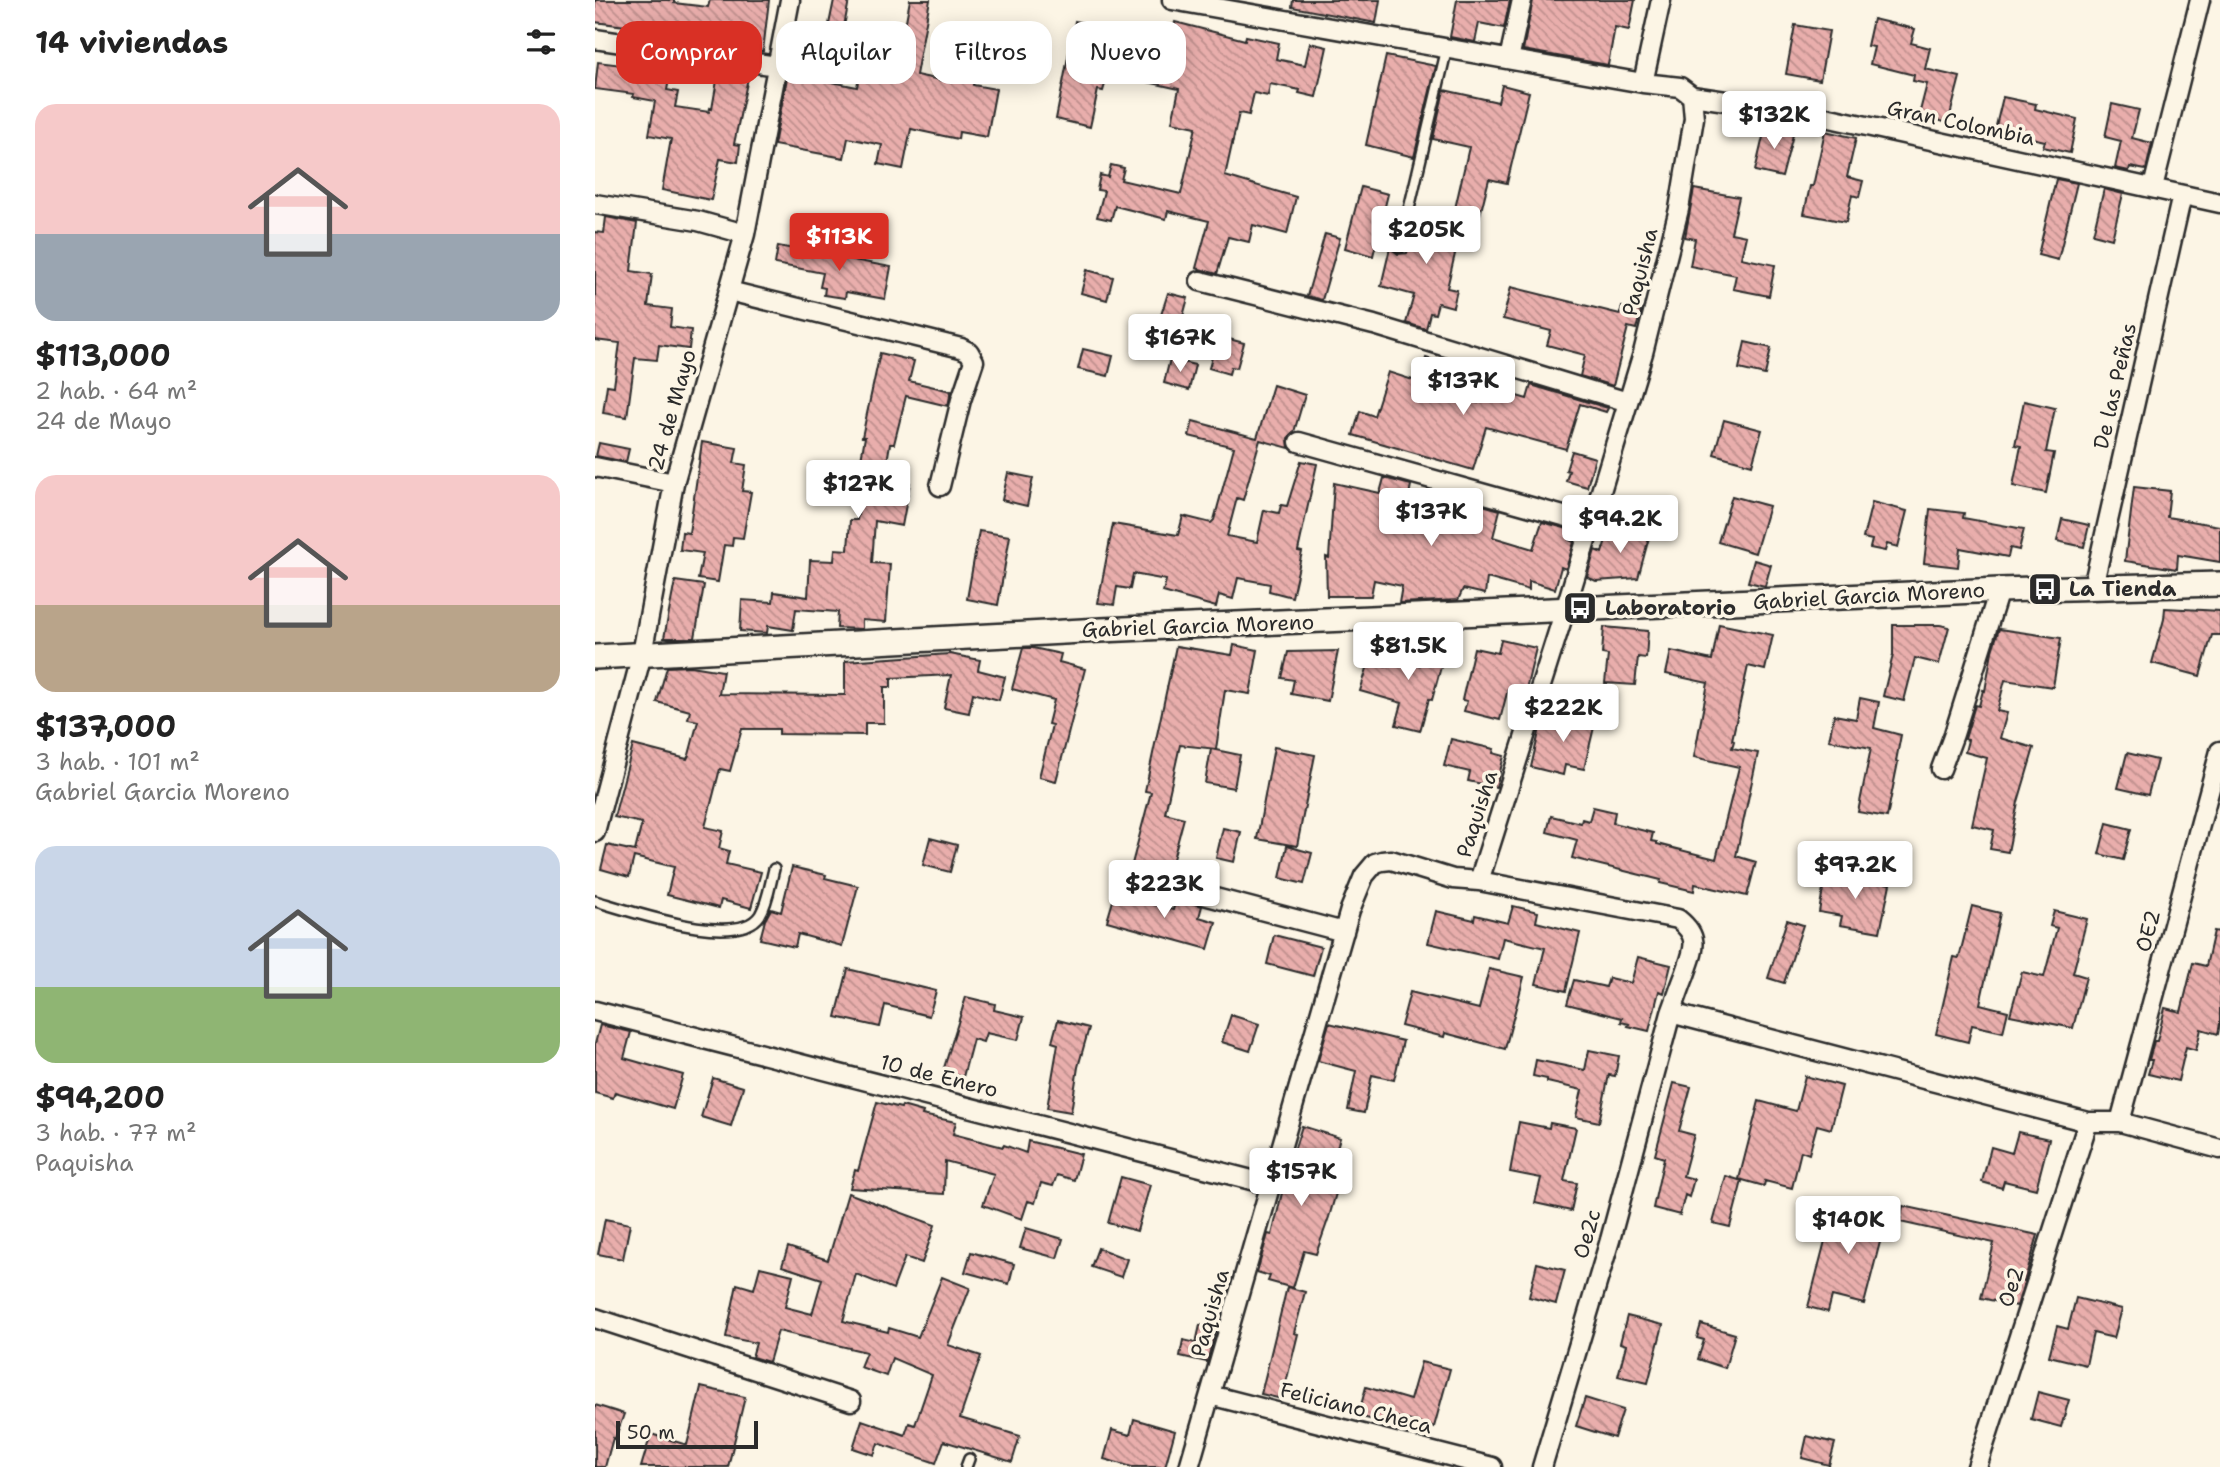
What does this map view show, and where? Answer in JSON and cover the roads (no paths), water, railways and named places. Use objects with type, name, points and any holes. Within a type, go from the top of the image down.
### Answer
[{"type":"street","name":"24 de Mayo","points":[[786,21],[790,0]]},
{"type":"street","points":[[1171,0],[1643,83],[1680,87],[1692,96]]},
{"type":"street","points":[[1509,59],[1522,0]]},
{"type":"street","points":[[1643,83],[1661,0]]},
{"type":"street","points":[[2153,187],[2200,0]]},
{"type":"street","points":[[595,39],[776,66]]},
{"type":"street","name":"24 de Mayo","points":[[595,832],[642,654],[674,483],[745,234],[776,71]]},
{"type":"street","name":"Gran Colombia","points":[[1692,96],[1807,113],[2220,203]]},
{"type":"street","name":"Paquisha","points":[[1189,1467],[1344,932],[1364,876],[1375,863],[1391,860],[1453,879],[1479,881],[1643,353],[1679,209],[1693,118],[1692,96]]},
{"type":"street","name":"De las Peñas","points":[[2093,587],[2182,195]]},
{"type":"street","points":[[595,204],[698,221],[745,234]]},
{"type":"street","points":[[1200,281],[1374,325],[1628,402]]},
{"type":"street","points":[[729,292],[969,352],[974,361],[940,486]]},
{"type":"street","points":[[1299,442],[1592,524]]},
{"type":"street","points":[[595,467],[674,483]]},
{"type":"street","name":"Gabriel Garcia Moreno","points":[[595,657],[1101,630],[1999,590],[2220,584]]},
{"type":"street","points":[[1941,769],[1999,590]]},
{"type":"street","name":"OE2","points":[[2120,1122],[2220,751]]},
{"type":"street","points":[[1128,875],[1344,932]]},
{"type":"street","name":"Oe2c","points":[[1479,881],[1678,919],[1687,925],[1694,944],[1693,955],[1671,1013],[1610,1240],[1542,1467]]},
{"type":"street","name":"10 de Enero","points":[[595,1011],[1271,1185]]},
{"type":"street","points":[[1671,1013],[2088,1122],[2120,1122],[2220,1149]]},
{"type":"street","name":"Oe2","points":[[1977,1467],[2088,1122]]},
{"type":"street","points":[[595,1318],[851,1401]]},
{"type":"street","name":"Feliciano Checa","points":[[1210,1395],[1492,1467]]},
{"type":"lane","points":[[1400,247],[1447,48]]},
{"type":"lane","points":[[595,901],[693,928],[744,928],[759,917],[774,869]]},
{"type":"place","name":"La Tienda","points":[[2045,589]]},
{"type":"place","name":"Laboratorio","points":[[1580,608]]}]
